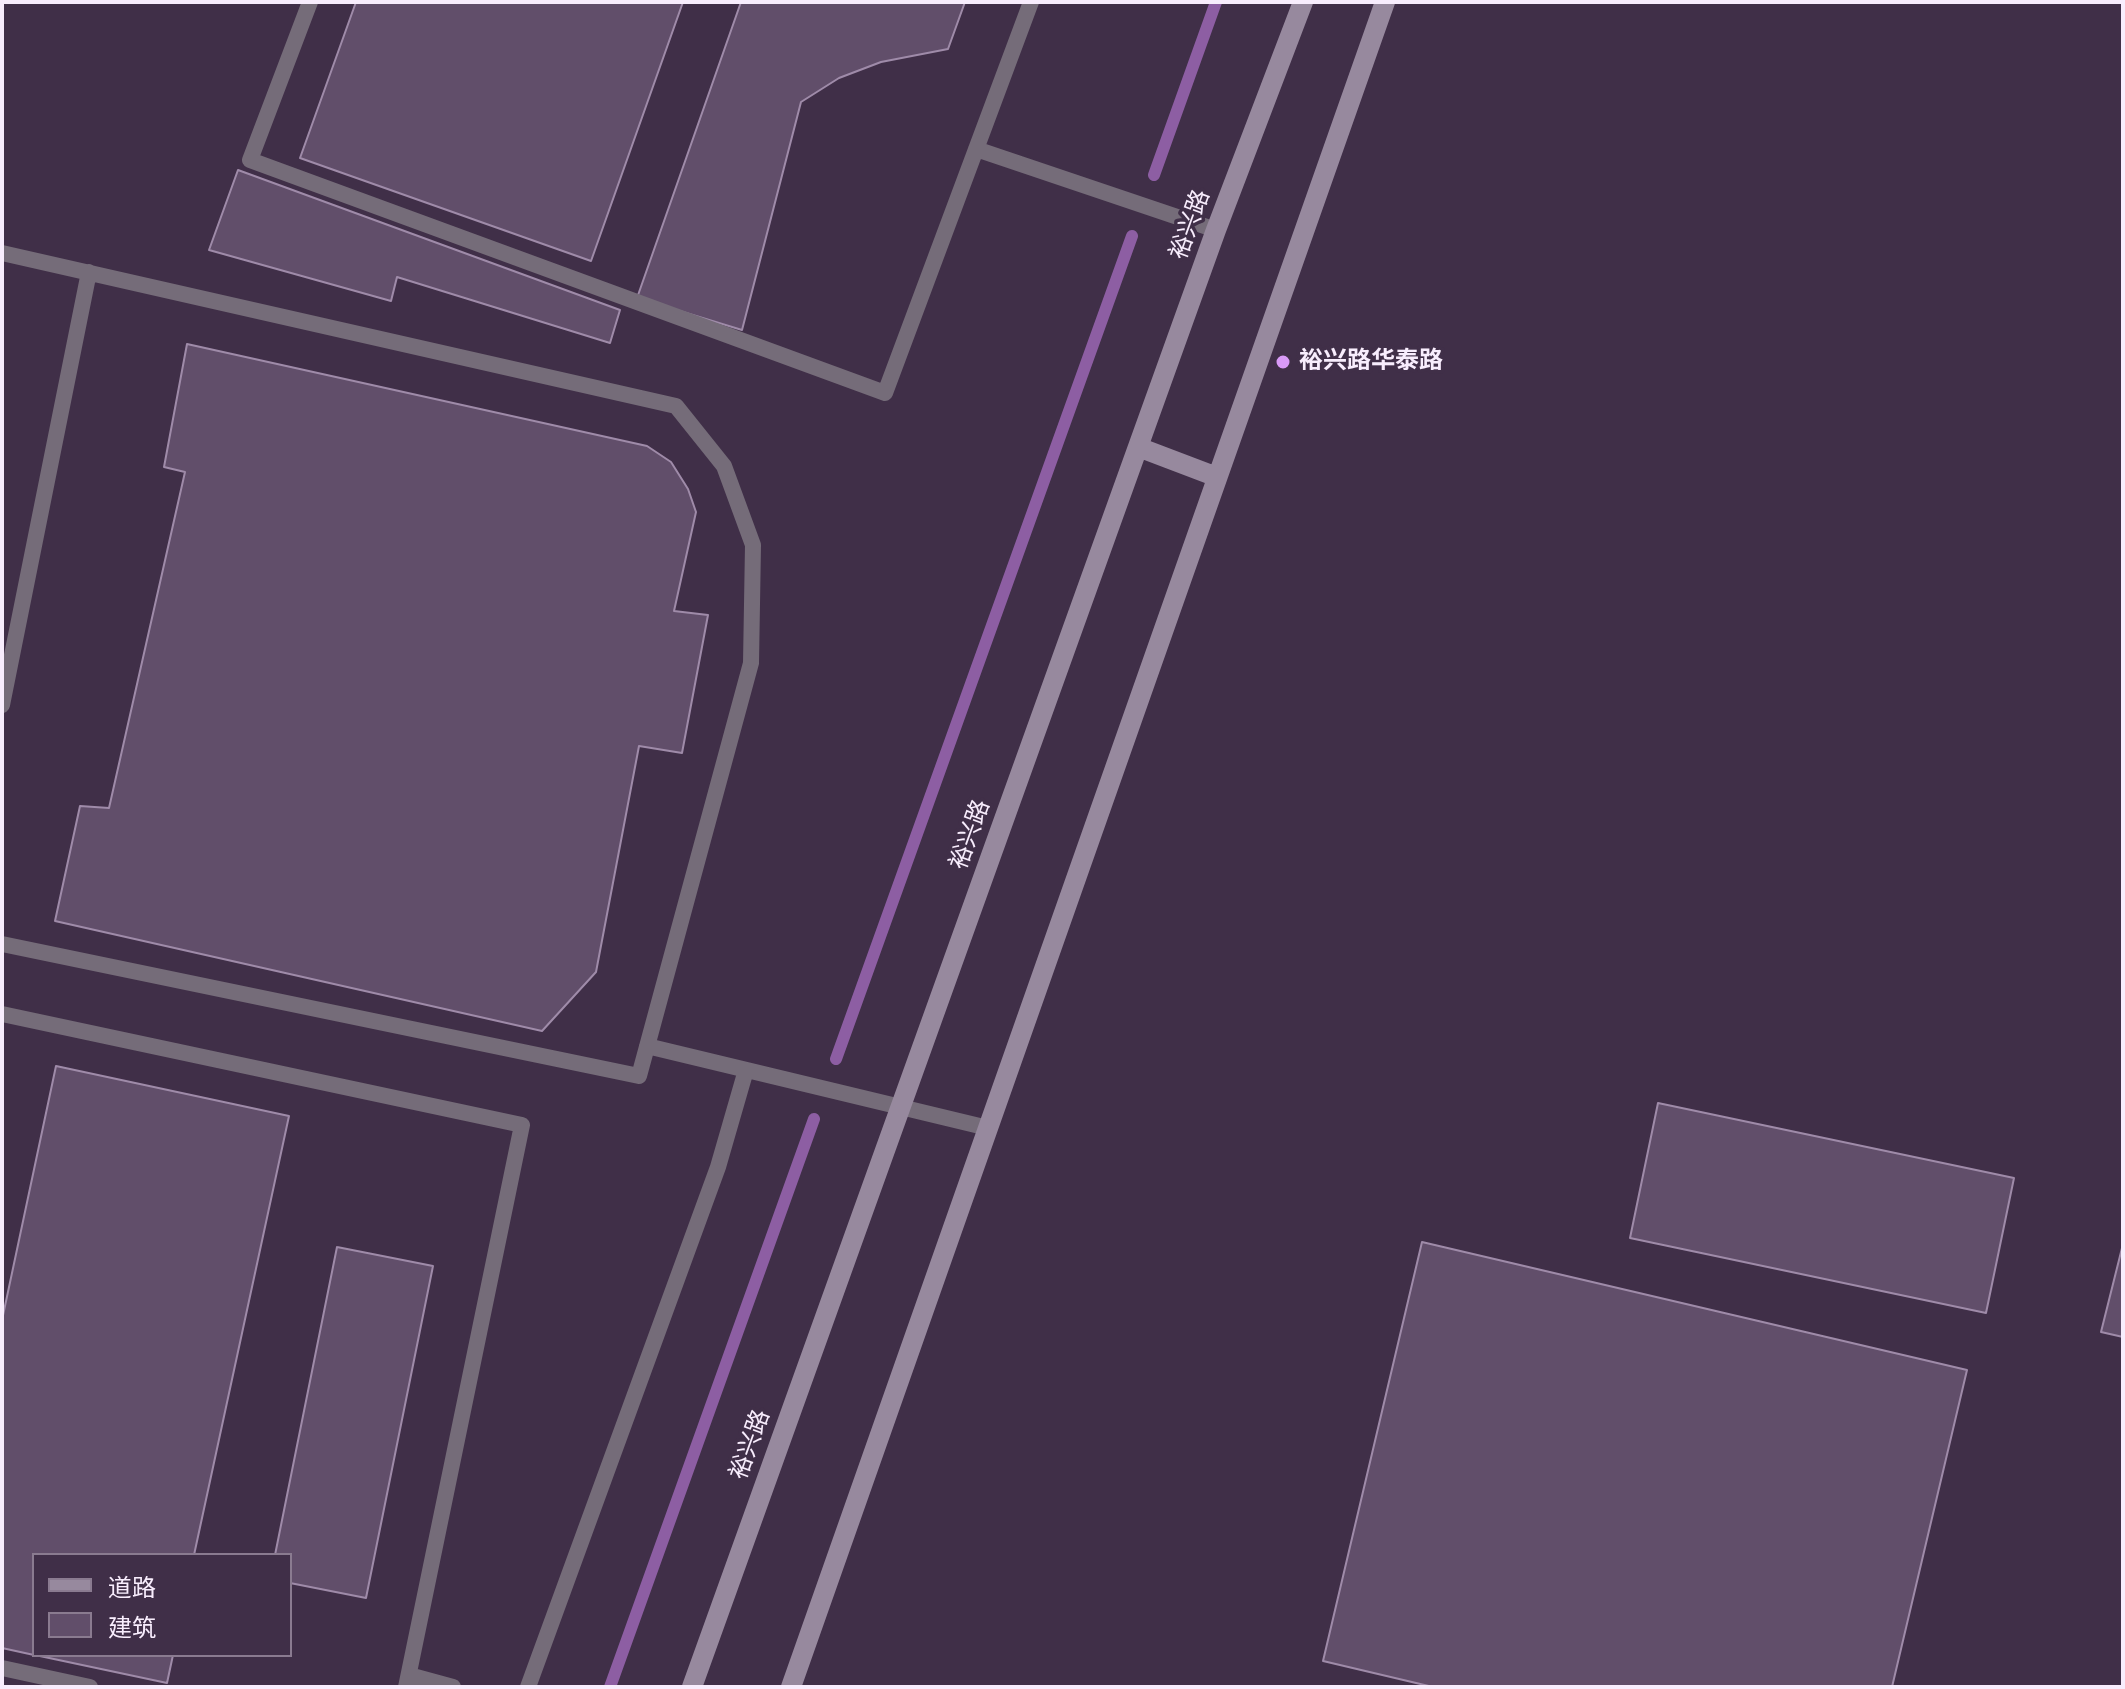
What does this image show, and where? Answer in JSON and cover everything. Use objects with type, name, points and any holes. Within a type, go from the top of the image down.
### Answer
[{"type":"main road","name":"裕兴路","points":[[692,1687],[1216,230],[1303,2]]},
{"type":"main road","points":[[791,1687],[1385,2]]},
{"type":"main road","points":[[1138,447],[1217,477]]},
{"type":"lane","points":[[310,2],[250,160],[885,393],[1031,2]]},
{"type":"lane","points":[[976,149],[1216,230]]},
{"type":"lane","points":[[2,253],[676,406],[724,466],[753,545],[751,663],[639,1076],[2,944]]},
{"type":"lane","points":[[2,705],[89,272]]},
{"type":"lane","points":[[2,1014],[522,1125],[408,1681],[453,1687]]},
{"type":"lane","points":[[647,1046],[988,1128]]},
{"type":"lane","points":[[528,1687],[718,1167],[746,1070]]},
{"type":"lane","points":[[2,1668],[90,1687]]},
{"type":"building","points":[[356,2],[683,2],[591,261],[300,158]]},
{"type":"building","points":[[741,2],[965,2],[948,49],[881,62],[839,78],[801,102],[742,330],[637,298]]},
{"type":"building","points":[[238,170],[620,310],[610,343],[397,277],[391,301],[209,250]]},
{"type":"building","points":[[187,344],[647,446],[671,462],[688,489],[696,512],[674,611],[708,615],[682,753],[639,746],[596,972],[542,1031],[55,921],[80,806],[109,808],[185,472],[164,467]]},
{"type":"building","points":[[56,1066],[289,1116],[194,1553],[32,1553],[32,1655],[2,1648],[2,1320]]},
{"type":"building","points":[[1658,1103],[2014,1178],[1986,1313],[1630,1238]]},
{"type":"building","points":[[1422,1242],[1967,1370],[1892,1687],[1433,1687],[1323,1661]]},
{"type":"building","points":[[2123,1244],[2123,1337],[2101,1332]]},
{"type":"building","points":[[337,1247],[433,1266],[366,1598],[292,1583],[292,1553],[275,1553]]},
{"type":"building","points":[[44,1657],[173,1657],[167,1683]]},
{"type":"waterway","points":[[1154,175],[1216,2]]},
{"type":"waterway","points":[[836,1059],[1132,236]]},
{"type":"waterway","points":[[610,1687],[814,1119]]},
{"type":"place","name":"裕兴路华泰路","points":[[1283,362]]}]
